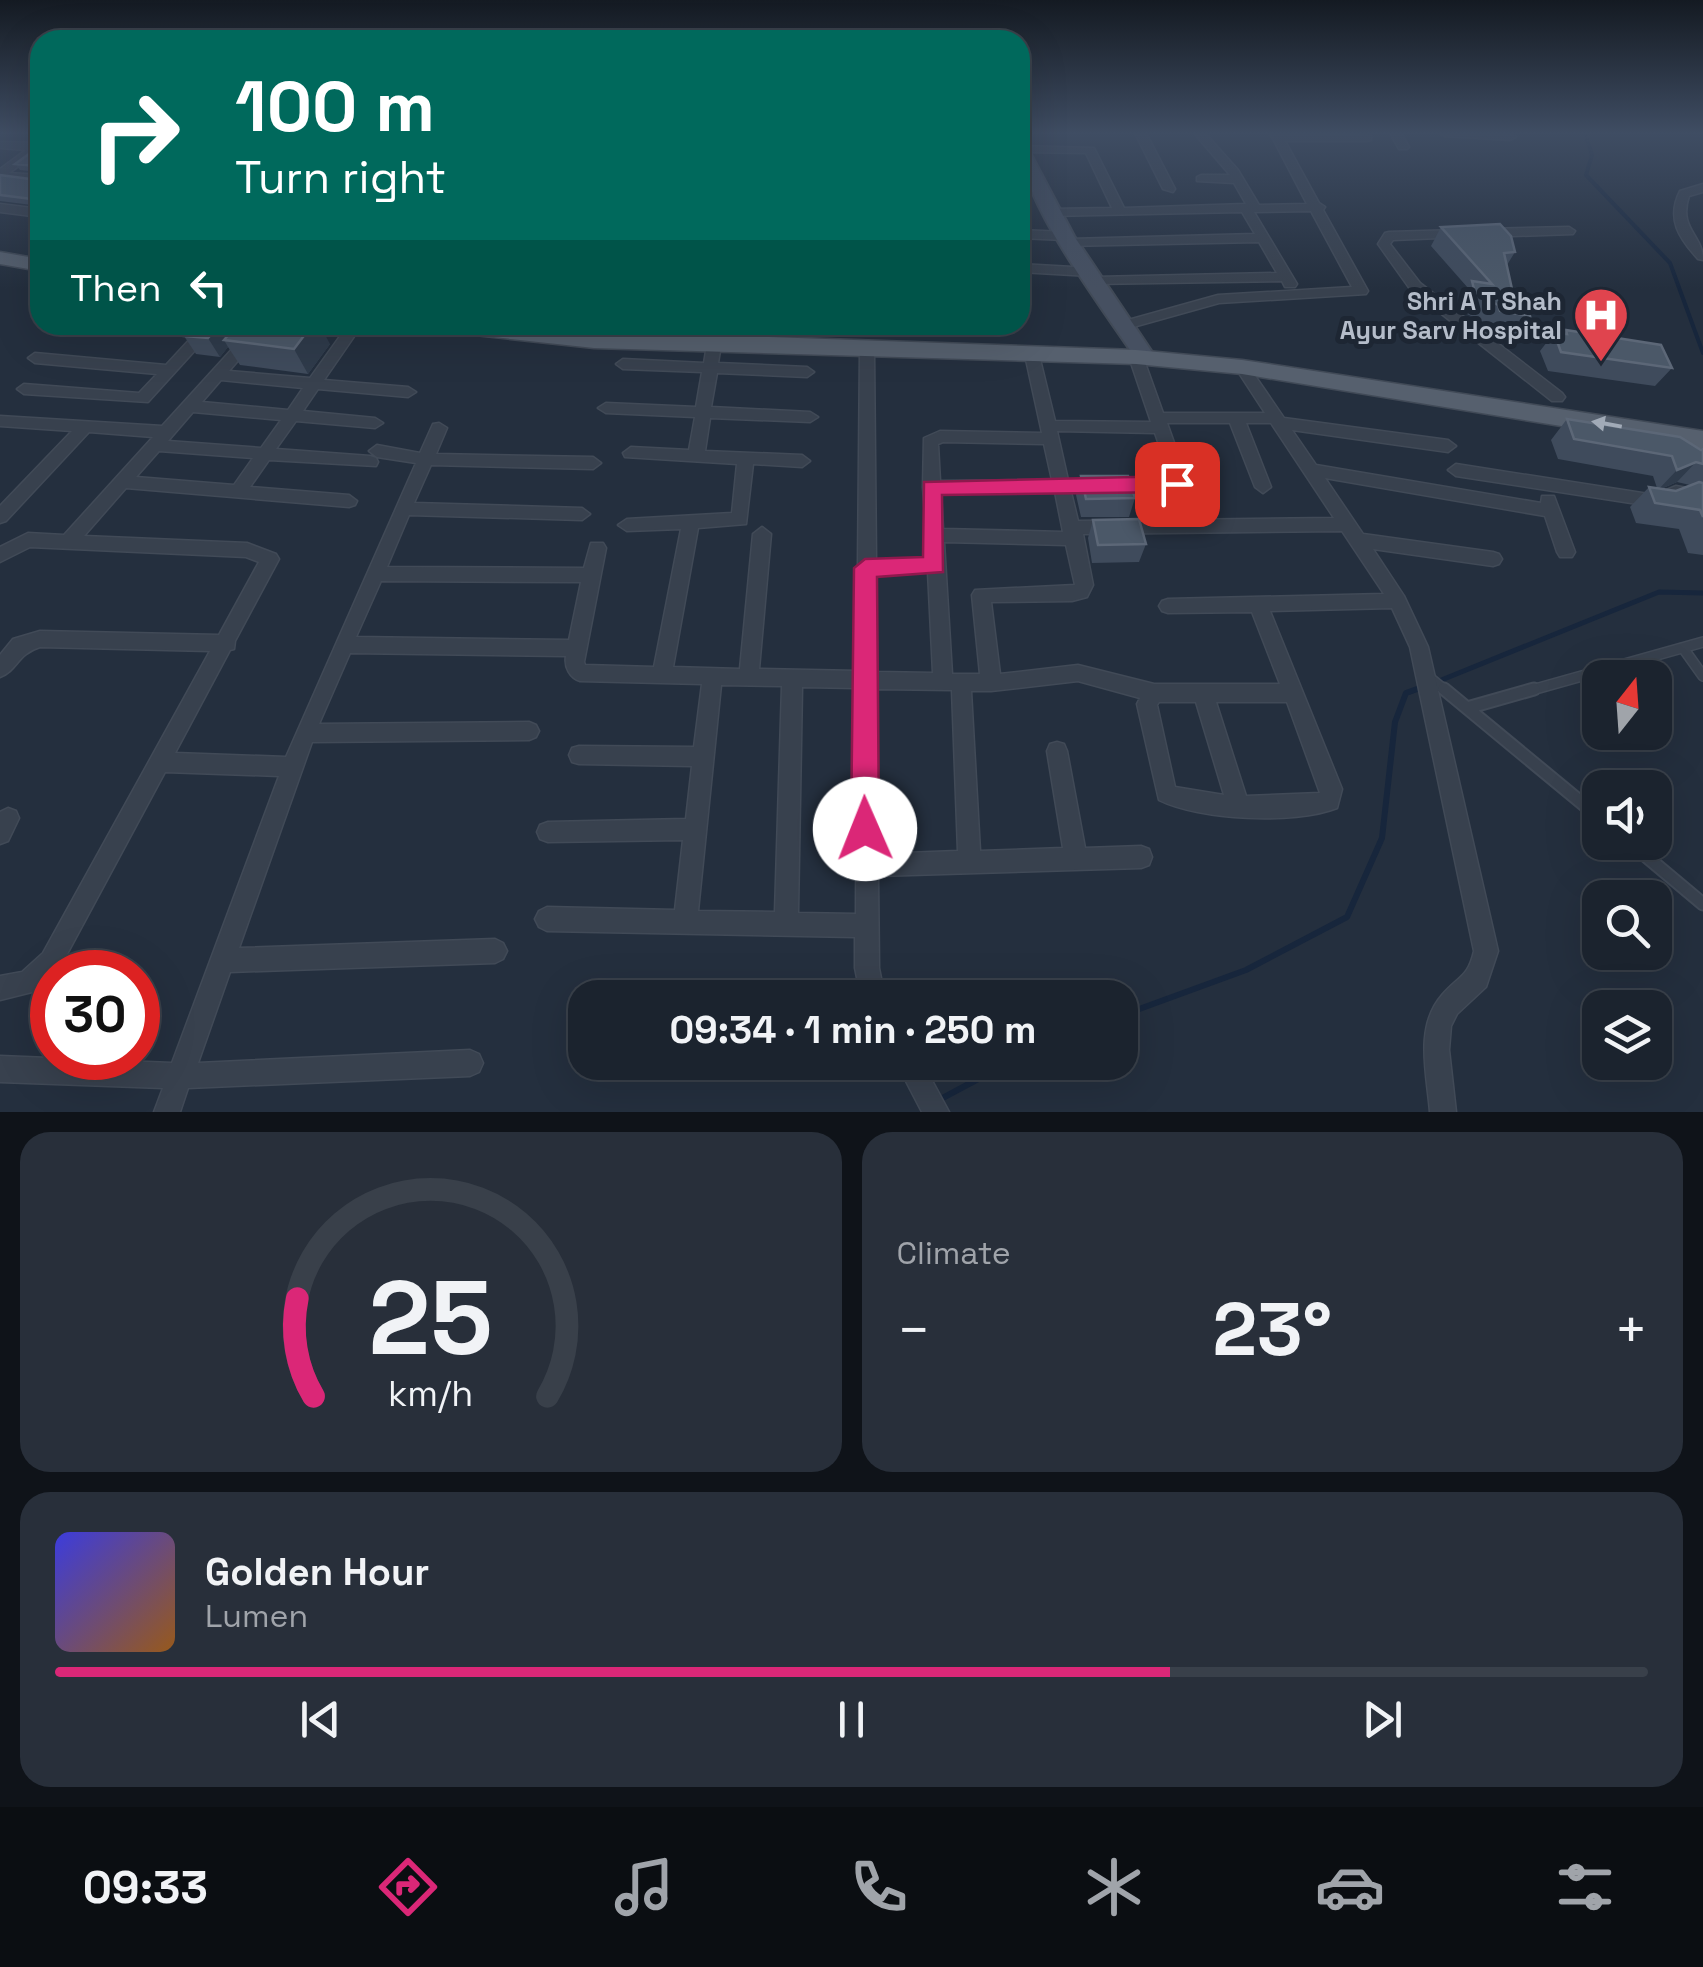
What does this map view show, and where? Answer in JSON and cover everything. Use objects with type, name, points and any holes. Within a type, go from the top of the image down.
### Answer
[{"type":"main road","points":[[1033,185],[1137,346]]},
{"type":"main road","points":[[0,240],[30,245]]},
{"type":"main road","points":[[0,258],[30,263]]},
{"type":"main road","points":[[539,335],[712,356],[867,350],[1032,355],[1137,346],[1242,367],[1703,440]]},
{"type":"main road","points":[[879,335],[1137,346],[1348,366],[1703,420]]},
{"type":"street","points":[[1107,185],[1120,211]]},
{"type":"street","points":[[1167,185],[1169,189]]},
{"type":"street","points":[[1241,185],[1263,238],[1295,293]]},
{"type":"street","points":[[931,487],[1171,486],[1178,479],[1137,346],[1218,298],[1361,291],[1306,185]]},
{"type":"street","points":[[1703,188],[1684,194],[1677,207],[1679,225],[1703,256]]},
{"type":"street","points":[[1053,213],[1319,207]]},
{"type":"street","points":[[0,208],[30,212]]},
{"type":"street","points":[[1557,397],[1405,276],[1383,239],[1569,231]]},
{"type":"street","points":[[1030,235],[1067,240],[1263,238]]},
{"type":"street","points":[[1030,269],[1093,277],[1285,277]]},
{"type":"street","points":[[24,389],[136,400],[148,395],[202,335]]},
{"type":"street","points":[[70,540],[253,335]]},
{"type":"street","points":[[238,492],[347,335]]},
{"type":"street","points":[[867,350],[864,683],[866,926],[871,980]]},
{"type":"street","points":[[991,683],[980,594],[1081,592],[1084,578],[1032,355]]},
{"type":"street","points":[[623,364],[712,356],[807,372]]},
{"type":"street","points":[[696,456],[712,356]]},
{"type":"street","points":[[36,358],[171,370]]},
{"type":"street","points":[[1242,367],[1398,601],[1428,676],[1486,951],[1481,980],[1444,1012],[1438,1036],[1443,1112]]},
{"type":"street","points":[[216,375],[408,392]]},
{"type":"street","points":[[187,406],[375,422]]},
{"type":"street","points":[[606,408],[810,417]]},
{"type":"street","points":[[1236,418],[1263,487]]},
{"type":"street","points":[[970,862],[952,683],[935,565],[930,442],[934,438],[1236,418],[1278,420],[1448,446]]},
{"type":"street","points":[[1,422],[85,426],[264,454],[593,463]]},
{"type":"street","points":[[0,517],[85,426]]},
{"type":"street","points":[[167,1112],[306,732],[438,428]]},
{"type":"street","points":[[631,453],[802,461]]},
{"type":"street","points":[[627,526],[740,518],[746,458]]},
{"type":"street","points":[[1311,470],[1552,511]]},
{"type":"street","points":[[1456,470],[1657,502],[1676,492],[1703,496]]},
{"type":"street","points":[[121,482],[349,501]]},
{"type":"street","points":[[1543,485],[1566,552]]},
{"type":"street","points":[[1156,486],[1169,526]]},
{"type":"street","points":[[404,509],[582,514]]},
{"type":"street","points":[[662,676],[690,524]]},
{"type":"street","points":[[933,534],[1075,534],[1169,526],[1352,532],[1493,559]]},
{"type":"street","points":[[749,679],[762,534]]},
{"type":"street","points":[[0,555],[28,540],[70,540],[261,552],[270,559],[52,962],[28,983],[0,988]]},
{"type":"street","points":[[596,548],[576,648],[574,664],[580,673],[864,683],[991,683],[1078,673],[1154,693],[1293,693]]},
{"type":"street","points":[[865,568],[935,565]]},
{"type":"street","points":[[375,574],[592,575]]},
{"type":"street","points":[[1168,606],[1398,601]]},
{"type":"street","points":[[1154,693],[1147,704],[1166,793],[1178,801],[1329,801],[1332,789],[1258,604]]},
{"type":"street","points":[[0,669],[20,645],[40,639],[226,643]]},
{"type":"street","points":[[344,646],[576,648]]},
{"type":"street","points":[[685,922],[712,678]]},
{"type":"street","points":[[786,924],[792,680]]},
{"type":"street","points":[[1204,693],[1238,804]]},
{"type":"street","points":[[306,732],[529,731]]},
{"type":"street","points":[[1057,751],[1076,860]]},
{"type":"street","points":[[579,755],[703,758]]},
{"type":"street","points":[[160,762],[293,766]]},
{"type":"street","points":[[548,832],[695,829]]},
{"type":"street","points":[[866,865],[1141,857]]},
{"type":"street","points":[[547,918],[866,926]]},
{"type":"street","points":[[222,960],[495,951]]},
{"type":"street","points":[[0,1069],[180,1076],[470,1063]]},
{"type":"street","points":[[918,1080],[936,1112]]},
{"type":"lane","points":[[1467,708],[1703,642]]},
{"type":"lane","points":[[1683,648],[1703,676]]},
{"type":"lane","points":[[1428,676],[1582,803]]},
{"type":"lane","points":[[1650,860],[1703,904]]},
{"type":"building","points":[[0,185],[30,185],[30,199],[0,195]]},
{"type":"building","points":[[1500,224],[1511,236],[1515,252],[1504,253],[1512,289],[1526,299],[1530,316],[1500,311],[1498,305],[1475,293],[1472,281],[1492,284],[1441,227]]},
{"type":"building","points":[[1566,330],[1661,345],[1672,368],[1561,352],[1554,333],[1567,334]]},
{"type":"building","points":[[228,335],[304,335],[294,349],[224,340]]},
{"type":"building","points":[[1567,419],[1680,437],[1703,449],[1703,464],[1696,462],[1677,470],[1672,456],[1574,439]]},
{"type":"building","points":[[1081,476],[1128,476],[1135,498],[1086,499]]},
{"type":"building","points":[[1703,483],[1703,517],[1700,510],[1655,503],[1649,487],[1676,491]]},
{"type":"building","points":[[1139,519],[1146,544],[1098,545],[1093,520]]},
{"type":"waterway","points":[[1595,185],[1670,263],[1703,353]]},
{"type":"waterway","points":[[1434,683],[1659,592],[1703,593]]},
{"type":"waterway","points":[[1410,692],[1423,687]]},
{"type":"waterway","points":[[1138,1009],[1246,970],[1347,917],[1382,838],[1395,722],[1406,693],[1417,689]]},
{"type":"waterway","points":[[937,1101],[976,1080]]},
{"type":"place","name":"Shri A T Shah Ayur Sarv Hospital","points":[[1601,364]]},
{"type":"route","points":[[865,829],[865,568],[935,565],[931,487],[1177,484]]}]
